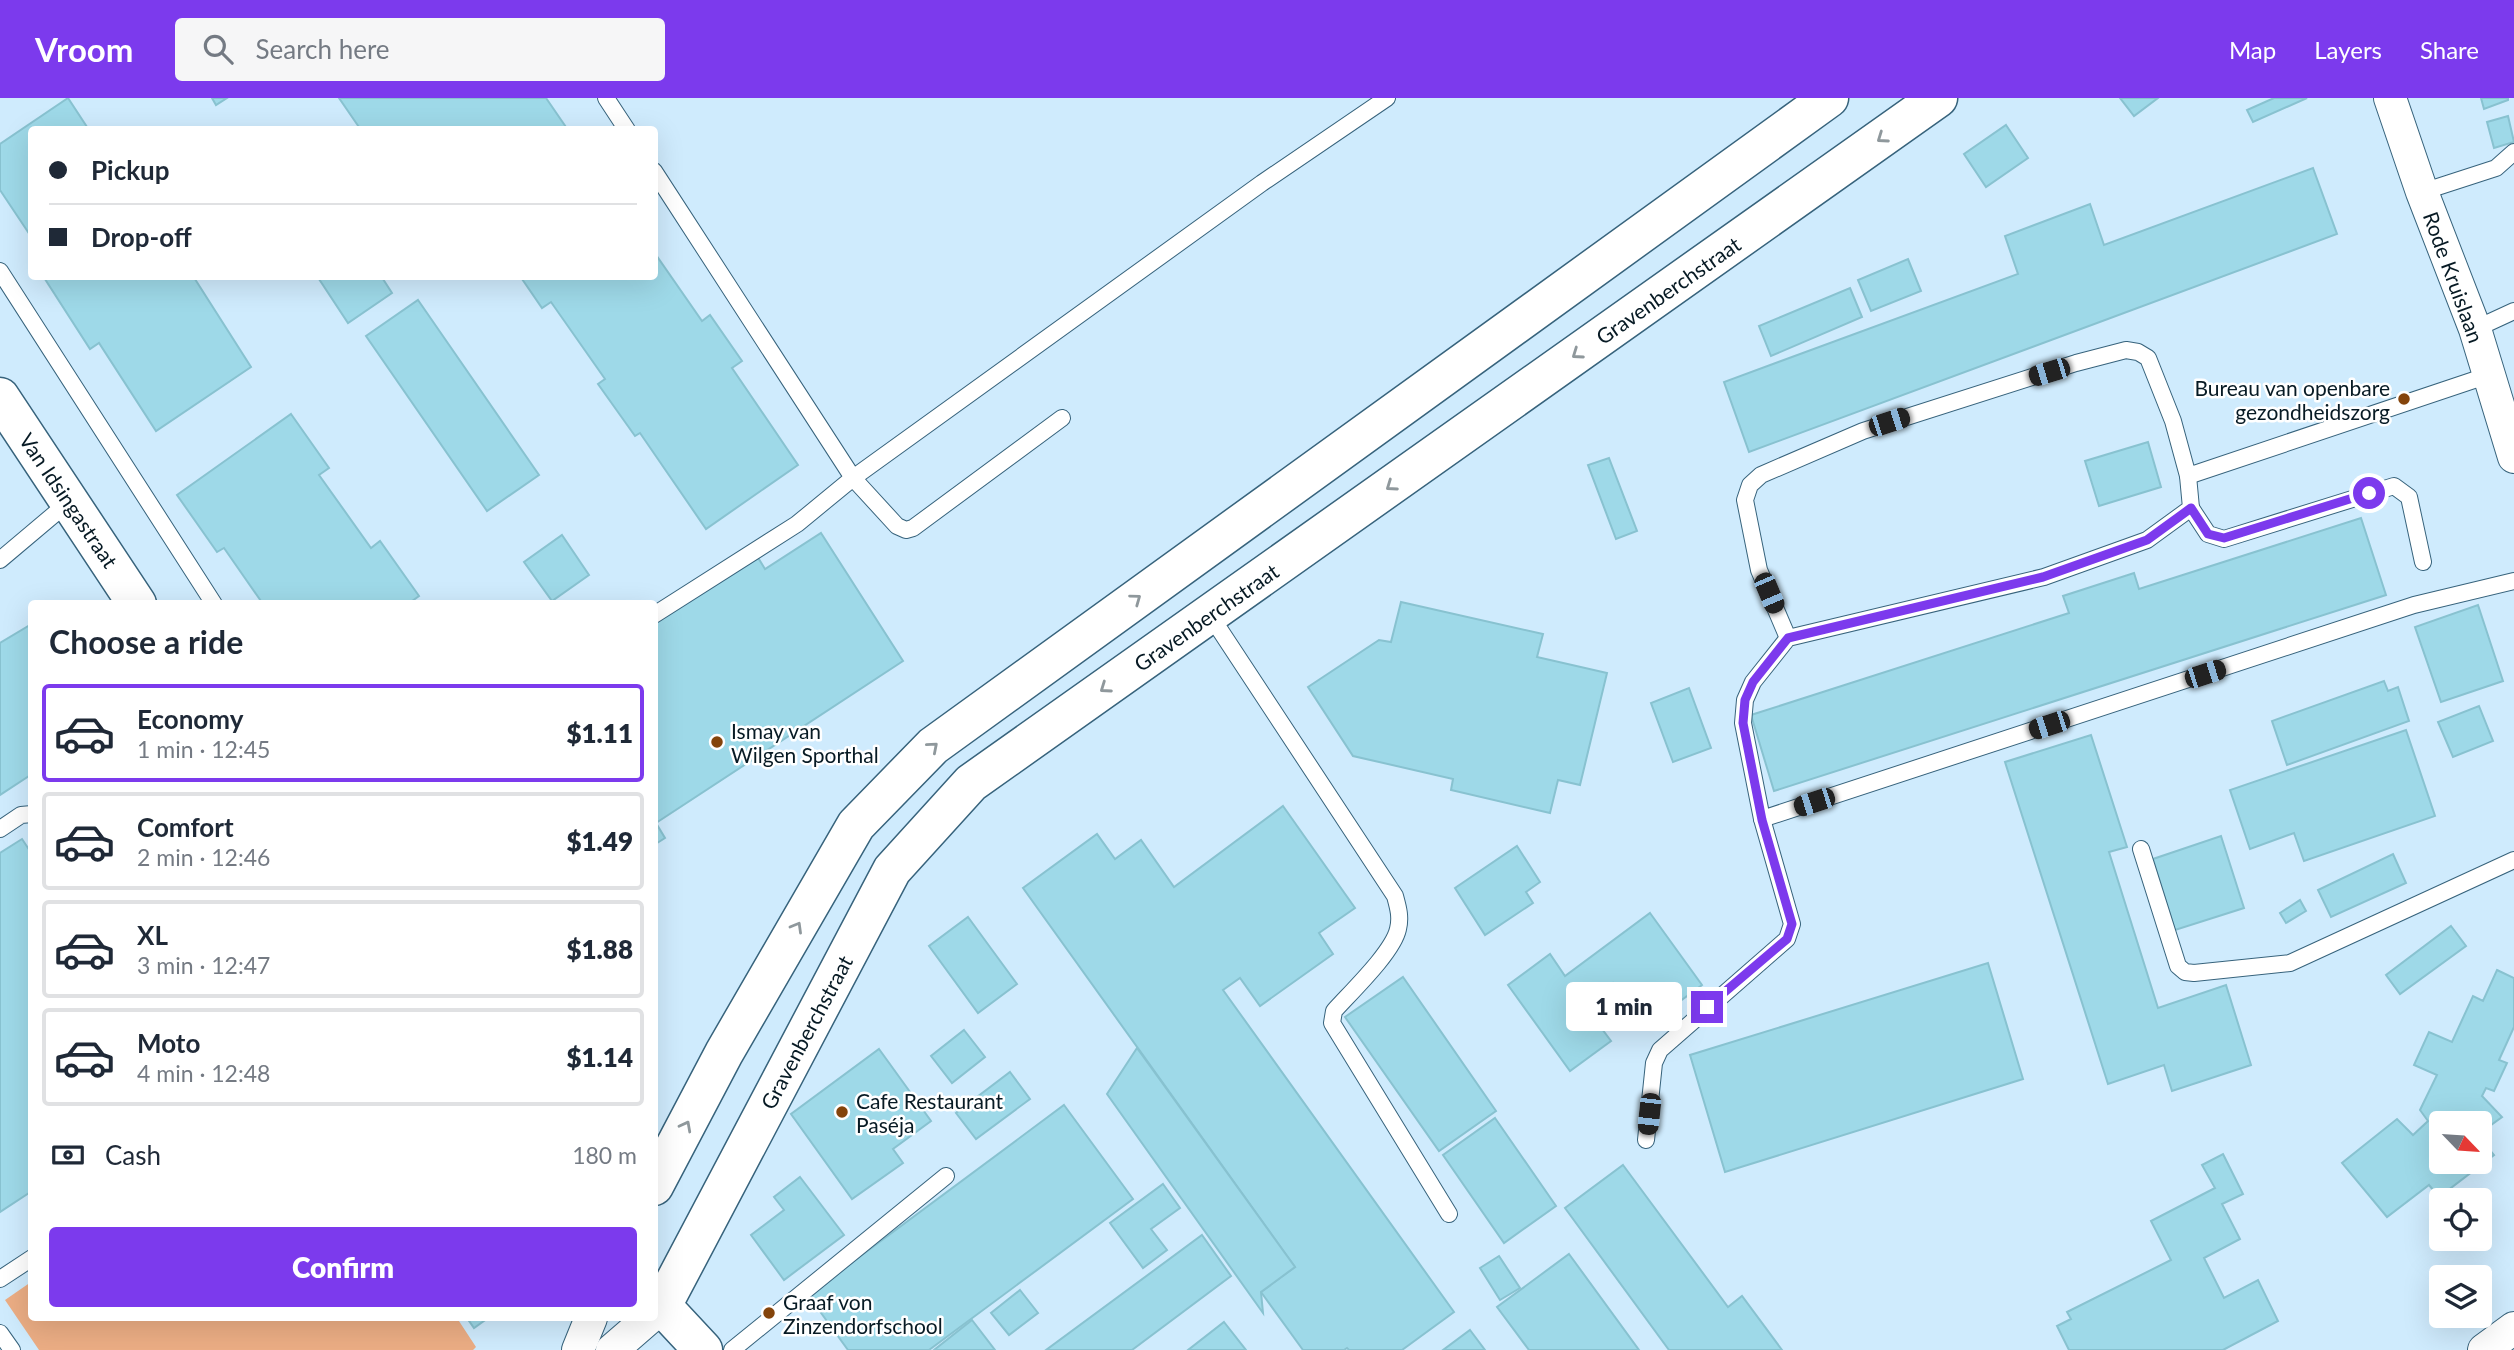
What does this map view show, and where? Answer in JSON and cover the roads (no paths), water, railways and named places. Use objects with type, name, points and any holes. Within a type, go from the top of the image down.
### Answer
[{"type":"street","points":[[658,1178],[724,1053],[856,825],[933,746],[1829,98]]},
{"type":"street","name":"Gravenberchstraat","points":[[658,1304],[892,870],[971,783],[1938,98]]},
{"type":"street","name":"Rode Kruislaan","points":[[2390,98],[2422,192],[2475,329],[2489,375],[2507,413],[2514,457]]},
{"type":"street","name":"Van Idsingastraat","points":[[0,397],[134,600]]},
{"type":"street","points":[[658,1312],[704,1350]]},
{"type":"street","points":[[578,1350],[590,1321]]},
{"type":"street","points":[[612,1350],[643,1321]]},
{"type":"street","points":[[2484,1350],[2514,1328]]},
{"type":"lane","points":[[606,98],[624,126]]},
{"type":"lane","points":[[658,612],[797,524],[853,478],[1262,183],[1387,98]]},
{"type":"lane","points":[[2422,192],[2496,168],[2514,152]]},
{"type":"lane","points":[[658,177],[853,478],[900,529],[913,528],[1062,418]]},
{"type":"lane","points":[[0,271],[211,600]]},
{"type":"lane","points":[[2475,329],[2514,312]]},
{"type":"lane","points":[[1788,638],[1759,570],[1745,500],[1750,485],[1761,475],[1863,431],[2076,363],[2126,350],[2138,352],[2148,358],[2173,421],[2188,476],[2191,508],[2208,534],[2224,538],[2394,486],[2409,497],[2423,562]]},
{"type":"lane","points":[[2188,476],[2489,375]]},
{"type":"lane","points":[[0,560],[70,501]]},
{"type":"lane","points":[[1646,1140],[1654,1062],[1660,1050],[1787,939],[1792,924],[1762,820],[1743,723],[1745,700],[1753,682],[1788,638],[2043,577],[2147,540],[2191,508]]},
{"type":"lane","points":[[1762,820],[2414,605],[2514,581]]},
{"type":"lane","points":[[1210,615],[1395,896],[1399,919],[1393,943],[1335,1011],[1332,1023],[1449,1214]]},
{"type":"lane","points":[[0,829],[21,815],[28,814]]},
{"type":"lane","points":[[2141,849],[2178,966],[2185,972],[2194,974],[2290,963],[2514,860]]},
{"type":"lane","points":[[732,1350],[946,1176]]},
{"type":"lane","points":[[0,1279],[28,1261]]},
{"type":"lane","points":[[0,1333],[12,1350]]},
{"type":"place","name":"Bureau van openbare gezondheidszorg","points":[[2404,399]]},
{"type":"place","name":"Ismay van Wilgen Sporthal","points":[[717,742]]},
{"type":"place","name":"Cafe Restaurant Paséja","points":[[842,1112]]},
{"type":"place","name":"Graaf von Zinzendorfschool","points":[[769,1313]]}]
